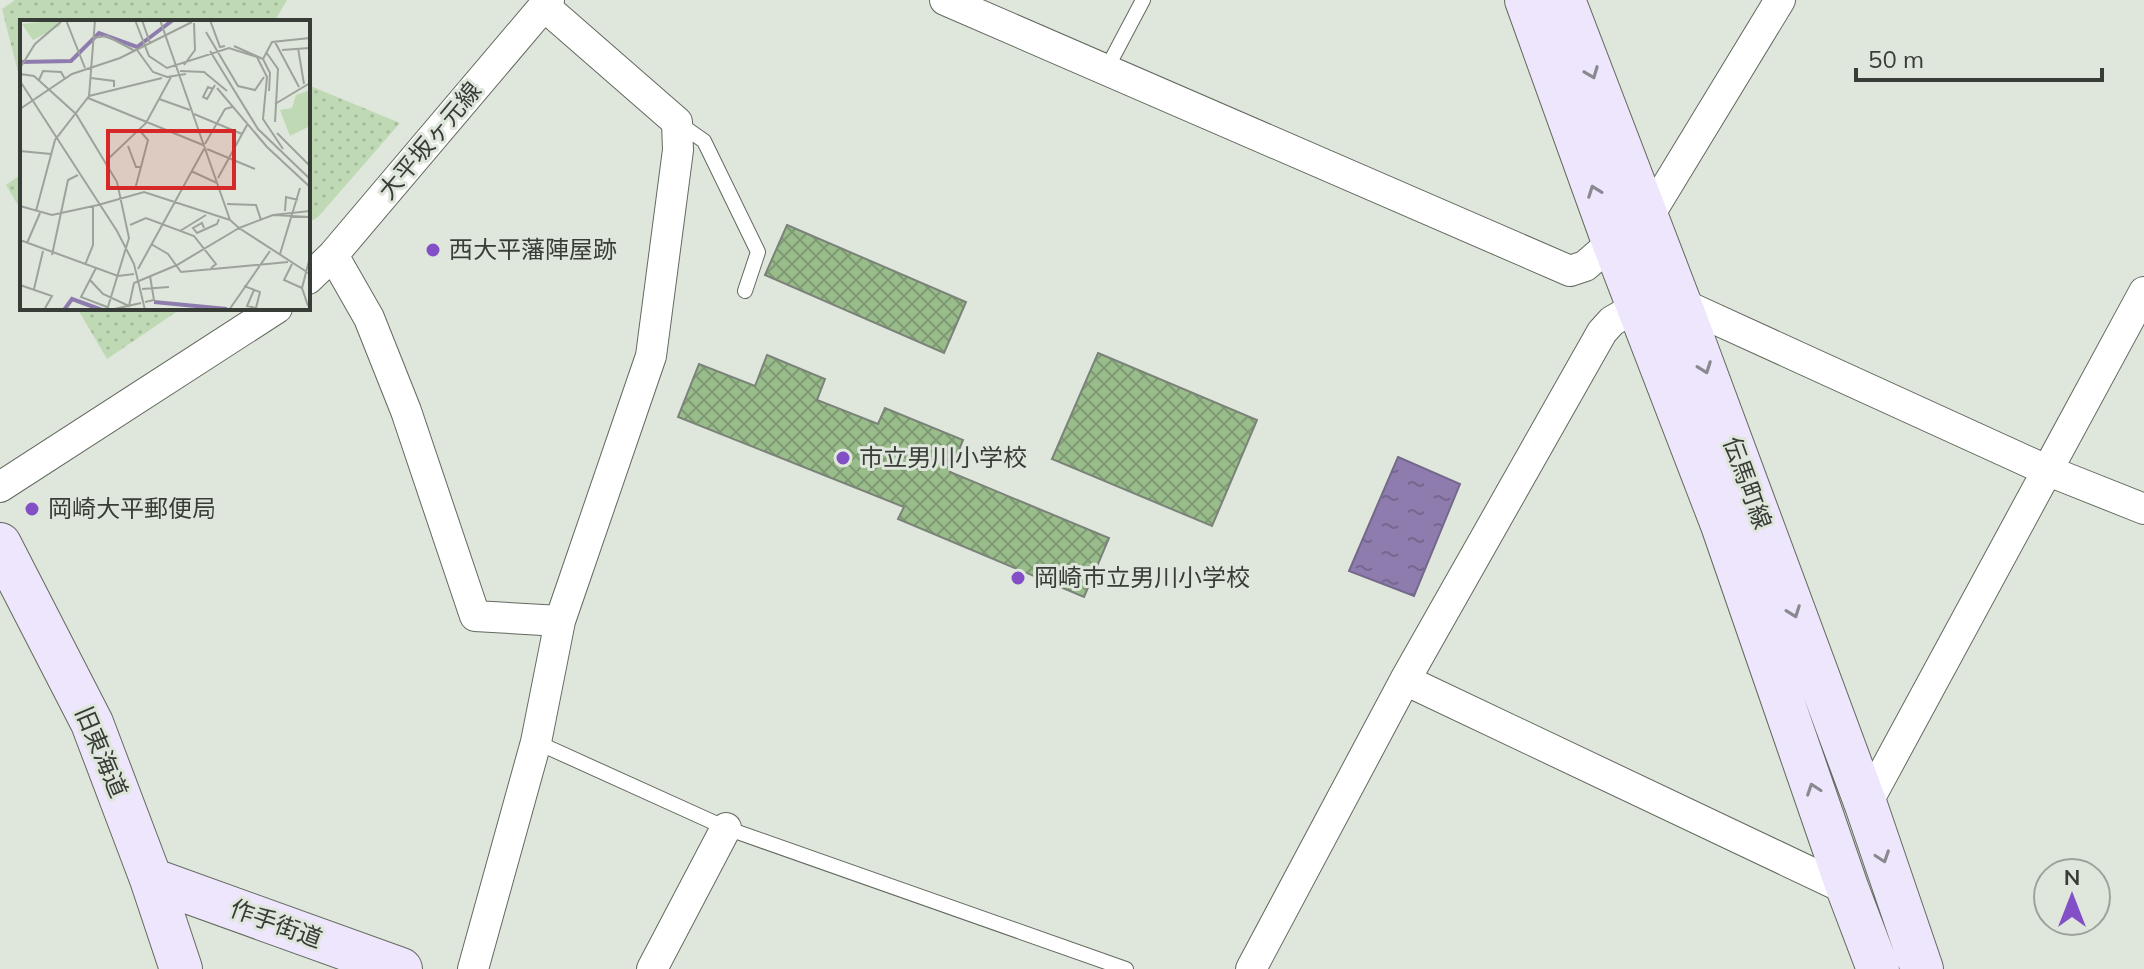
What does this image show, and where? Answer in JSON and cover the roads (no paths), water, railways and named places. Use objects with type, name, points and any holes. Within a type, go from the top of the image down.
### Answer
[{"type":"street","points":[[945,0],[1570,271],[1585,266],[1613,242]]},
{"type":"street","name":"伝馬町線","points":[[1526,0],[1613,242],[1722,525],[1848,890]]},
{"type":"street","name":"伝馬町線","points":[[1564,0],[1648,217],[1866,805],[1922,969]]},
{"type":"street","points":[[1648,217],[1780,0]]},
{"type":"street","points":[[473,969],[536,742],[560,621],[651,356],[678,150],[677,122],[547,3]]},
{"type":"street","name":"大平坂ヶ元線","points":[[310,277],[333,255],[547,3]]},
{"type":"street","points":[[333,255],[369,318],[406,411],[475,616],[560,621]]},
{"type":"street","points":[[1866,805],[2144,292]]},
{"type":"street","points":[[1680,303],[2046,470],[2144,509]]},
{"type":"street","points":[[1251,969],[1405,680],[1602,332],[1612,321],[1638,306]]},
{"type":"street","points":[[0,487],[274,310]]},
{"type":"street","name":"旧東海道","points":[[0,544],[92,723],[151,879],[181,969]]},
{"type":"street","points":[[1405,680],[1848,890],[1878,969]]},
{"type":"street","points":[[652,969],[726,828]]},
{"type":"street","name":"作手街道","points":[[151,879],[401,969]]},
{"type":"lane","points":[[1106,70],[1143,0]]},
{"type":"lane","points":[[677,122],[704,141],[758,252],[745,291]]},
{"type":"lane","points":[[536,742],[726,828],[1126,969]]},
{"type":"water","points":[[1398,457],[1460,484],[1414,596],[1349,571]]},
{"type":"place","name":"西大平藩陣屋跡","points":[[433,250]]},
{"type":"place","name":"市立男川小学校","points":[[843,458]]},
{"type":"place","name":"岡崎大平郵便局","points":[[32,509]]},
{"type":"place","name":"岡崎市立男川小学校","points":[[1018,578]]}]
